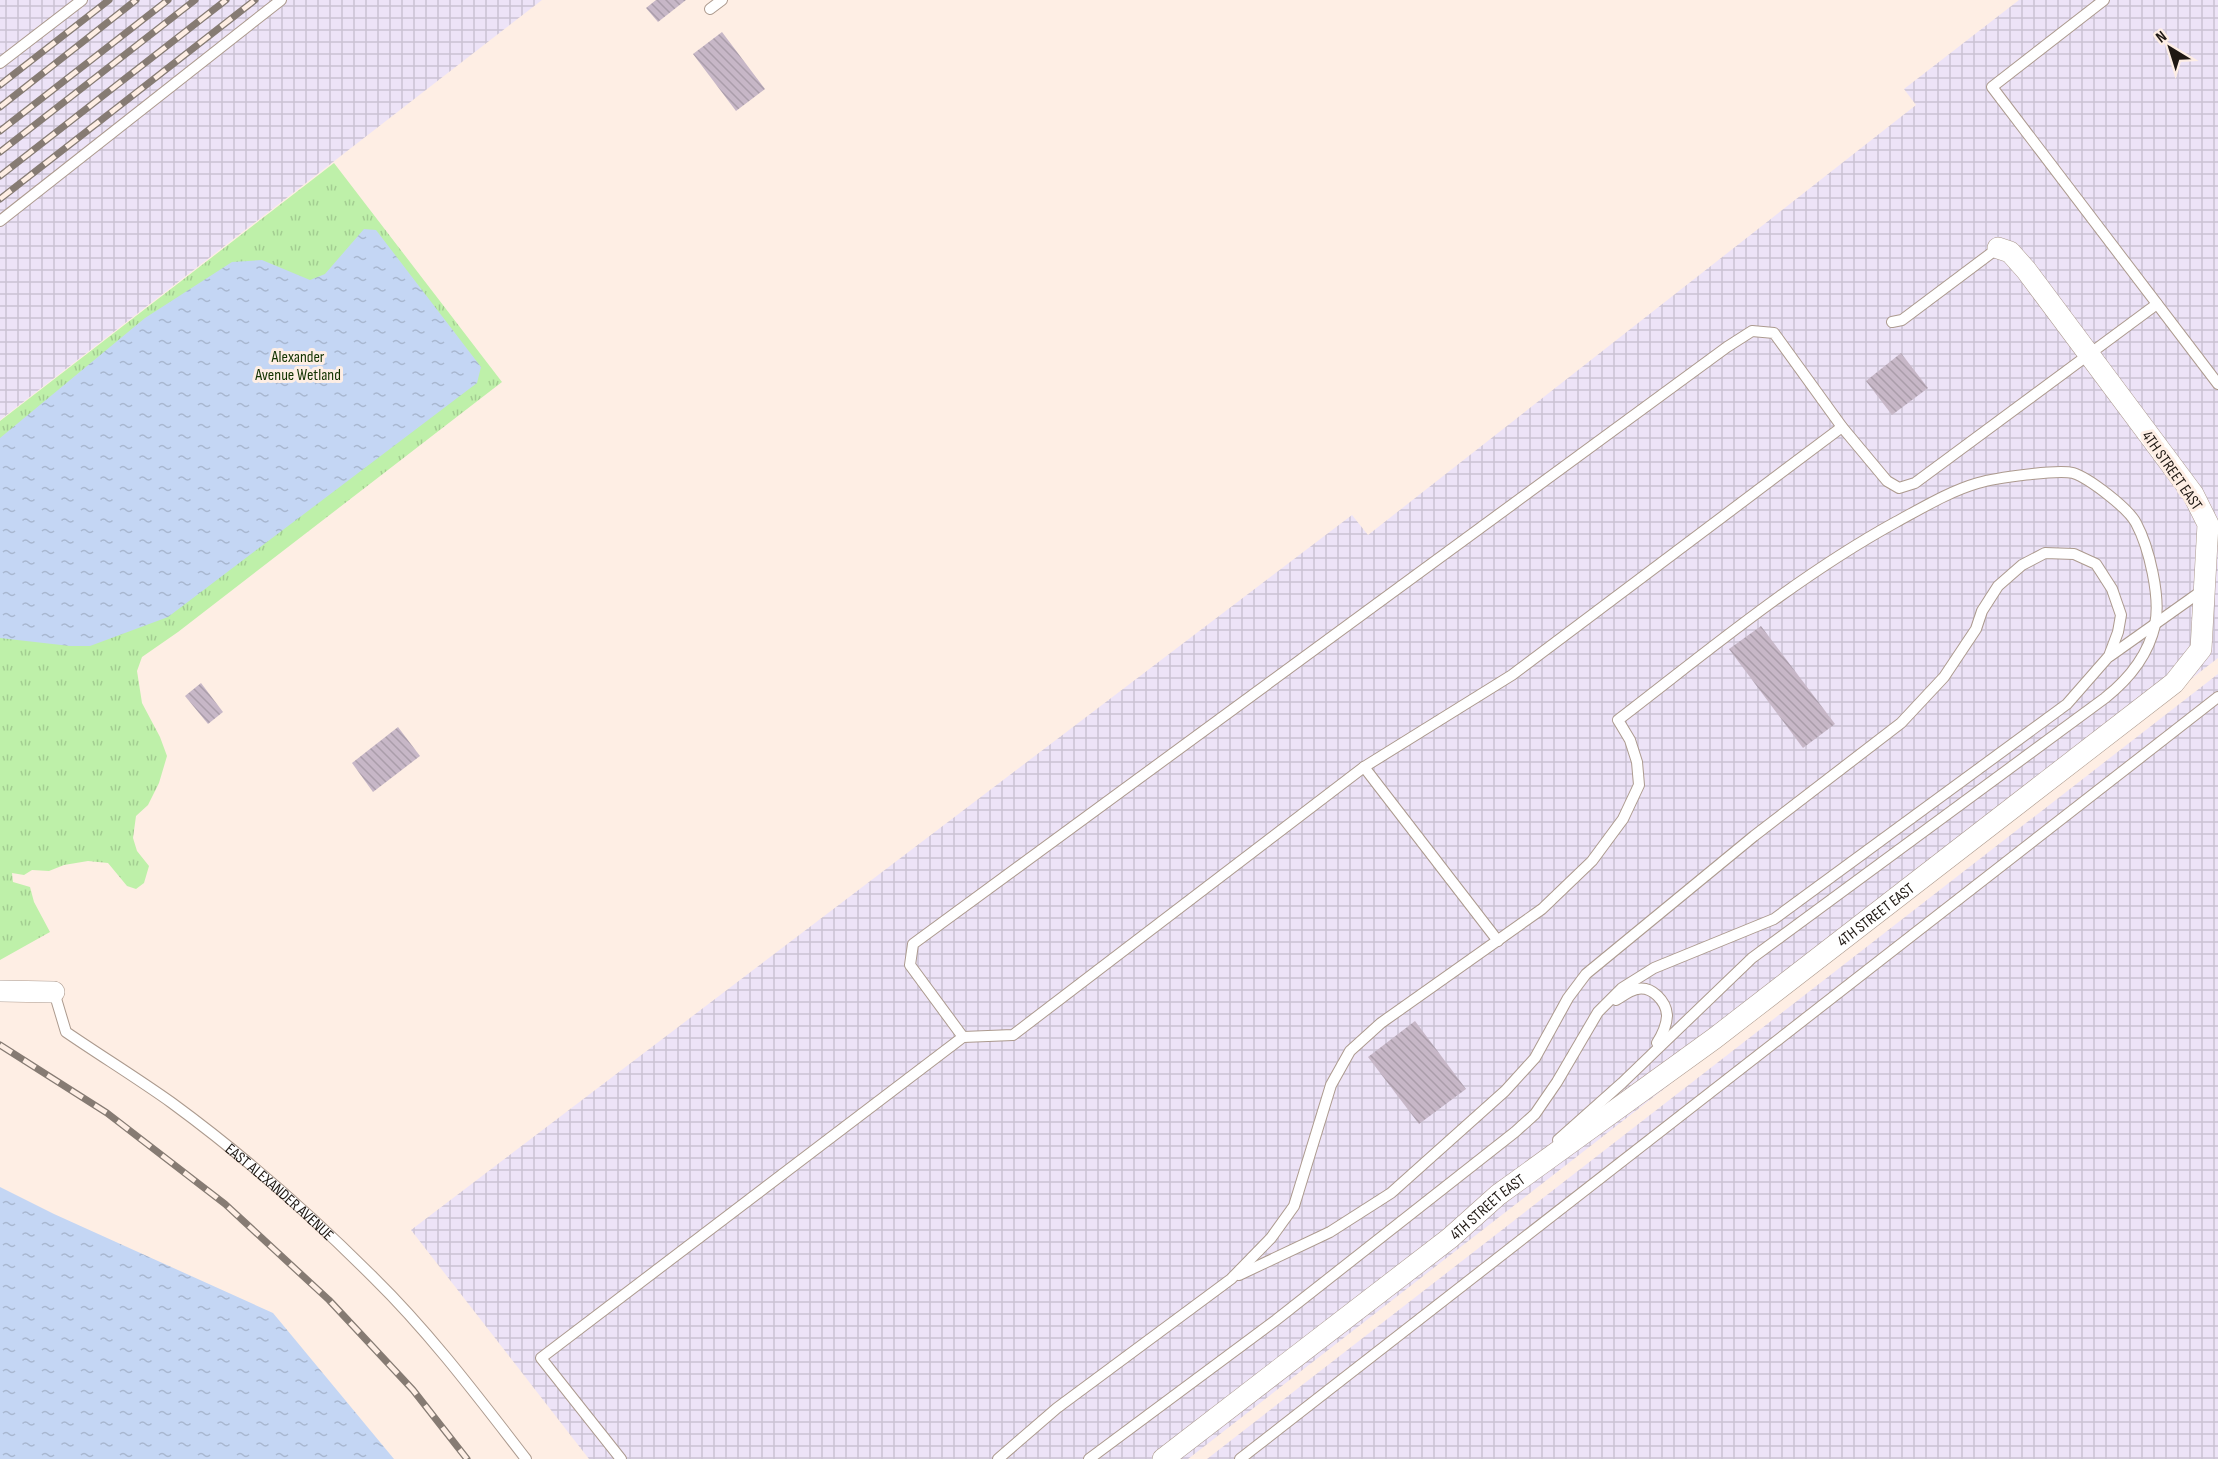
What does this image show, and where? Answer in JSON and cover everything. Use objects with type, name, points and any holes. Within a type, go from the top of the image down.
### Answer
[{"type":"street","name":"4TH STREET EAST","points":[[1163,1459],[1450,1238],[1498,1195],[1715,1038],[2174,683],[2201,649],[2208,524],[2193,494],[2016,258],[2010,252],[1998,248]]},
{"type":"street","name":"EAST ALEXANDER AVENUE","points":[[0,991],[54,992]]},
{"type":"lane","points":[[0,63],[82,0]]},
{"type":"lane","points":[[0,221],[281,0]]},
{"type":"lane","points":[[710,9],[722,0]]},
{"type":"lane","points":[[2104,0],[1992,87],[2218,384]]},
{"type":"lane","points":[[1892,322],[1902,320],[1998,248]]},
{"type":"lane","points":[[963,1037],[910,965],[913,944],[1727,347],[1752,331],[1774,333],[1842,427],[1887,481],[1899,488],[1915,483],[2157,304]]},
{"type":"lane","points":[[621,1459],[541,1358],[963,1037],[1013,1035],[1364,767],[1512,675],[1842,427]]},
{"type":"lane","points":[[998,1459],[1057,1408],[1231,1279],[1272,1238],[1293,1206],[1331,1085],[1350,1051],[1381,1023],[1542,909],[1592,861],[1623,819],[1639,785],[1637,762],[1618,720],[1771,603],[1849,548],[1925,506],[1977,483],[2037,473],[2072,473],[2109,494],[2136,522],[2147,555],[2157,604],[2155,626],[2139,664],[2120,686],[1752,958],[1498,1195]]},
{"type":"lane","points":[[1231,1279],[1330,1232],[1391,1193],[1506,1091],[1535,1058],[1568,998],[1586,974],[1754,837],[1901,723],[1944,677],[1976,629],[1982,611],[1998,586],[2022,565],[2045,553],[2074,554],[2096,564],[2112,589],[2121,615],[2118,632],[2109,656]]},
{"type":"lane","points":[[1089,1459],[1276,1320],[1515,1132],[1535,1114],[1557,1082],[1598,1012],[1622,988],[1654,968],[1774,919],[2067,704],[2109,656],[2155,626],[2203,590]]},
{"type":"lane","points":[[1240,1459],[2218,697]]},
{"type":"lane","points":[[1364,767],[1498,940]]},
{"type":"lane","points":[[1598,1012],[1627,993],[1640,988],[1652,991],[1660,999],[1667,1015],[1664,1031],[1649,1056]]},
{"type":"lane","name":"EAST ALEXANDER AVENUE","points":[[54,992],[66,1032],[171,1103],[221,1142],[292,1202],[375,1278],[430,1338],[526,1459]]},
{"type":"shaded area","points":[[0,0],[542,0],[0,420]]},
{"type":"shaded area","points":[[2019,0],[2218,0],[2218,658],[1188,1459],[589,1459],[411,1230],[1352,515],[1368,535],[1916,105],[1904,89]]},
{"type":"shaded area","points":[[2218,674],[2218,1459],[1207,1459]]},
{"type":"green space","name":"Alexander Avenue Wetland","points":[[334,163],[502,382],[178,632],[142,657],[137,671],[142,703],[167,756],[159,783],[148,805],[136,816],[133,838],[137,851],[149,866],[144,883],[136,889],[127,886],[108,863],[88,861],[64,865],[49,871],[32,870],[24,875],[12,873],[13,882],[30,887],[34,902],[50,932],[0,960],[0,421]]},
{"type":"water","name":"Alexander Avenue Wetland","points":[[364,229],[376,230],[481,367],[477,383],[168,617],[90,646],[0,638],[0,438],[145,318],[232,262],[262,260],[310,280],[325,274]]},
{"type":"water","points":[[0,1187],[54,1214],[273,1313],[394,1459],[0,1459]]},
{"type":"building","points":[[656,0],[686,0],[658,22],[646,8]]},
{"type":"building","points":[[722,32],[765,89],[736,111],[693,54]]},
{"type":"building","points":[[1901,353],[1928,388],[1892,415],[1866,381]]},
{"type":"building","points":[[1761,626],[1835,724],[1803,748],[1729,649]]},
{"type":"building","points":[[201,683],[223,712],[208,724],[185,696]]},
{"type":"building","points":[[398,727],[420,756],[373,792],[352,763]]},
{"type":"building","points":[[1415,1021],[1466,1089],[1419,1124],[1368,1057]]},
{"type":"railway","points":[[0,85],[109,0]]},
{"type":"railway","points":[[0,107],[136,0]]},
{"type":"railway","points":[[0,131],[168,0]]},
{"type":"railway","points":[[0,152],[195,0]]},
{"type":"railway","points":[[0,176],[226,0]]},
{"type":"railway","points":[[0,199],[255,0]]},
{"type":"railway","points":[[0,1045],[107,1113],[225,1204],[329,1300],[413,1390],[467,1459]]}]
